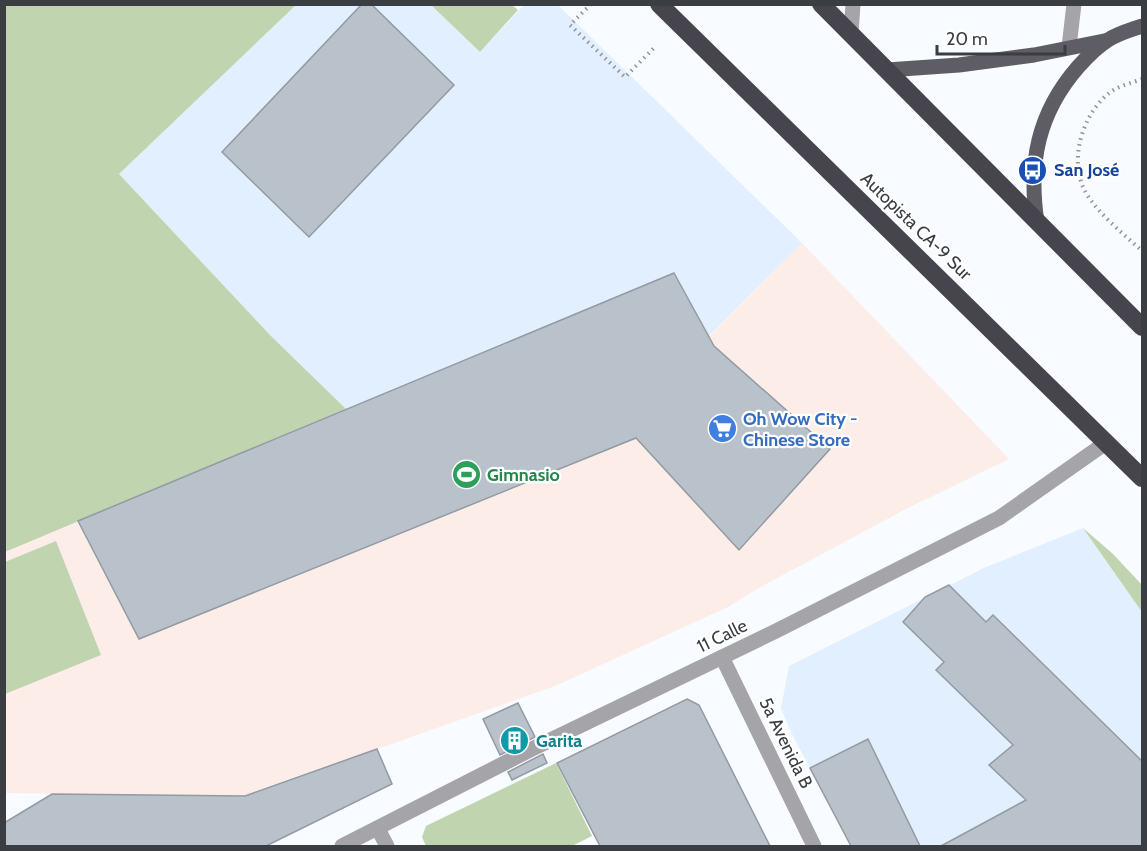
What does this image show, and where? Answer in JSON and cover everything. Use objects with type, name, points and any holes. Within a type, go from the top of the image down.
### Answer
[{"type":"highway","name":"Autopista CA-9 Sur","points":[[659,4],[1143,478]]},
{"type":"highway","points":[[821,4],[1143,327]]},
{"type":"main road","points":[[887,70],[959,65],[1069,47],[1107,40],[1143,26]]},
{"type":"main road","points":[[1037,222],[1033,195],[1033,170],[1037,145],[1045,120],[1055,97],[1070,76],[1107,40]]},
{"type":"street","points":[[851,34],[853,4]]},
{"type":"street","points":[[1069,47],[1074,4]]},
{"type":"street","name":"11 Calle","points":[[342,846],[534,748],[999,518],[1107,442]]},
{"type":"street","name":"5a Avenida B","points":[[722,657],[814,846]]},
{"type":"street","points":[[378,829],[387,846]]},
{"type":"path","points":[[591,4],[570,25],[625,78],[678,23]]},
{"type":"path","points":[[1143,79],[1109,93],[1097,106],[1084,126],[1078,169],[1083,188],[1097,206],[1143,251]]},
{"type":"shaded area","points":[[296,5],[431,5],[480,52],[524,5],[558,5],[802,243],[709,336],[674,273],[346,409],[270,335],[119,174]]},
{"type":"shaded area","points":[[802,243],[1009,459],[904,510],[728,607],[555,686],[245,796],[5,793],[5,552],[674,273],[710,336]]},
{"type":"shaded area","points":[[1083,528],[1142,612],[1142,846],[851,846],[791,732],[781,708],[789,666],[984,568]]},
{"type":"green space","points":[[5,4],[296,5],[119,174],[270,335],[346,409],[5,552]]},
{"type":"green space","points":[[431,5],[512,5],[518,10],[480,52]]},
{"type":"green space","points":[[1083,528],[1113,554],[1142,585],[1142,612]]},
{"type":"green space","points":[[56,541],[101,655],[5,694],[5,562]]},
{"type":"green space","points":[[556,763],[592,836],[572,846],[426,846],[422,837],[426,826]]},
{"type":"building","points":[[362,4],[371,4],[454,85],[309,237],[222,152]]},
{"type":"building","points":[[674,273],[714,346],[830,449],[739,550],[636,438],[139,639],[78,521]]},
{"type":"building","points":[[949,585],[986,622],[993,615],[1143,762],[1143,846],[941,846],[1026,800],[989,765],[1013,745],[936,670],[944,662],[903,622],[925,597]]},
{"type":"building","points":[[687,699],[699,705],[770,846],[600,846],[557,763]]},
{"type":"building","points":[[518,703],[535,737],[500,755],[483,719]]},
{"type":"building","points":[[868,739],[920,846],[851,846],[810,768]]},
{"type":"building","points":[[377,749],[392,784],[266,846],[4,846],[4,823],[52,794],[245,796]]},
{"type":"building","points":[[543,754],[547,763],[512,780],[508,772]]},
{"type":"place","name":"San José","points":[[1033,170]]},
{"type":"place","name":"Oh Wow City - Chinese Store","points":[[722,429]]},
{"type":"place","name":"Gimnasio","points":[[466,475]]},
{"type":"place","name":"Garita","points":[[515,741]]}]
